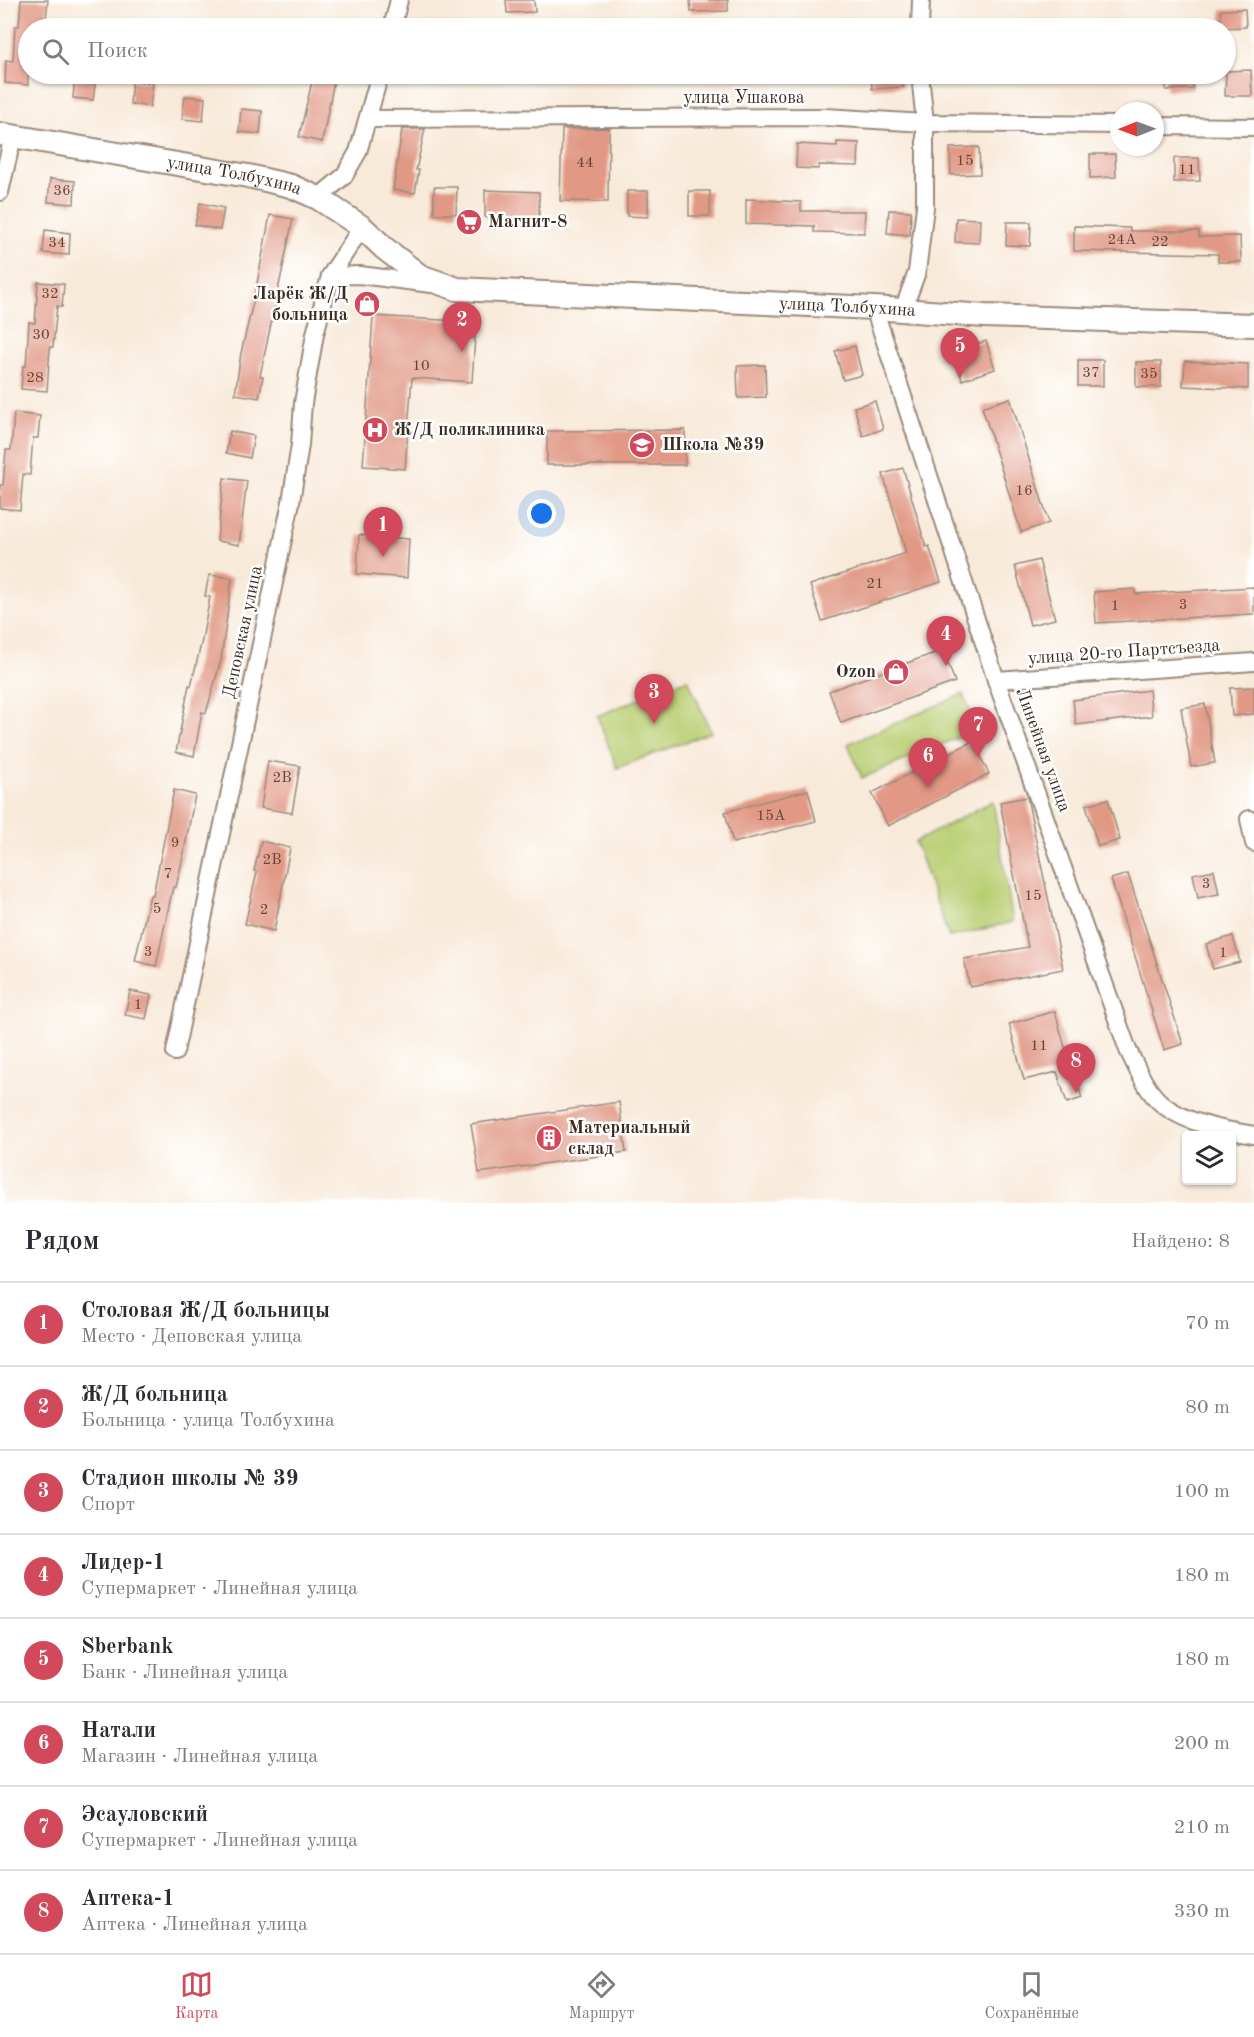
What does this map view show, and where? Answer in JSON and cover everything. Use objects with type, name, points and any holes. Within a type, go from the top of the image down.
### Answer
[{"type":"street","points":[[394,18],[399,0]]},
{"type":"street","points":[[920,18],[921,0]]},
{"type":"street","points":[[318,198],[344,176],[358,152],[377,84]]},
{"type":"street","points":[[903,310],[917,272],[925,207],[925,123],[921,84]]},
{"type":"street","name":"улица Ушакова","points":[[368,119],[825,117],[925,123],[1110,125]]},
{"type":"street","points":[[1164,126],[1254,127]]},
{"type":"street","points":[[0,192],[6,135]]},
{"type":"street","name":"улица Толбухина","points":[[6,135],[248,176],[291,186],[318,198],[362,227],[384,248],[420,276],[440,285]]},
{"type":"street","name":"Деповская улица","points":[[175,1052],[291,502],[300,445],[303,403],[315,334],[330,276],[362,227]]},
{"type":"street","name":"улица Толбухина","points":[[330,276],[360,274],[474,292],[874,308],[984,316],[1254,325]]},
{"type":"street","name":"Линейная улица","points":[[874,308],[996,680],[1128,1050],[1141,1077],[1155,1098],[1185,1117],[1217,1128],[1254,1135]]},
{"type":"street","name":"улица 20-го Партсъезда","points":[[996,680],[1254,662]]},
{"type":"street","points":[[1249,819],[1254,843]]},
{"type":"green space","points":[[688,679],[711,732],[617,768],[597,716]]},
{"type":"green space","points":[[963,694],[978,729],[862,778],[848,744]]},
{"type":"green space","points":[[993,801],[1013,922],[949,937],[915,842]]},
{"type":"building","points":[[21,0],[48,0],[46,18],[20,18]]},
{"type":"building","points":[[506,0],[534,0],[535,12],[507,13]]},
{"type":"building","points":[[690,0],[728,0],[728,11],[691,12]]},
{"type":"building","points":[[1245,9],[1246,27],[1236,27],[1236,18],[1221,18],[1221,10]]},
{"type":"building","points":[[15,26],[18,26],[18,84],[28,85],[5,83],[6,60],[13,61]]},
{"type":"building","points":[[1251,70],[1252,96],[1225,96],[1225,84],[1236,84],[1236,71]]},
{"type":"building","points":[[74,84],[95,84],[93,100],[73,98]]},
{"type":"building","points":[[132,84],[153,84],[150,107],[130,104]]},
{"type":"building","points":[[311,84],[333,84],[322,142],[299,137]]},
{"type":"building","points":[[872,84],[903,84],[903,87],[872,89]]},
{"type":"building","points":[[1166,84],[1193,84],[1193,89],[1166,90]]},
{"type":"building","points":[[185,96],[205,98],[203,121],[182,119]]},
{"type":"building","points":[[241,109],[262,111],[260,134],[239,132]]},
{"type":"building","points":[[609,128],[608,202],[560,201],[562,129]]},
{"type":"building","points":[[402,129],[425,129],[416,170],[419,170],[415,193],[393,190]]},
{"type":"building","points":[[837,142],[859,143],[858,166],[819,165],[818,169],[796,168],[797,144],[837,146]]},
{"type":"building","points":[[979,147],[980,174],[951,175],[950,148]]},
{"type":"building","points":[[1090,154],[1115,156],[1116,177],[1090,178]]},
{"type":"building","points":[[1174,158],[1199,158],[1200,181],[1174,182]]},
{"type":"building","points":[[50,179],[75,181],[74,204],[48,202]]},
{"type":"building","points":[[434,187],[457,187],[456,214],[434,214]]},
{"type":"building","points":[[485,190],[539,192],[539,218],[485,217]]},
{"type":"building","points":[[627,191],[648,191],[648,217],[627,216]]},
{"type":"building","points":[[689,191],[710,191],[710,216],[689,216]]},
{"type":"building","points":[[746,199],[801,202],[801,211],[865,211],[864,233],[814,232],[814,226],[746,224]]},
{"type":"building","points":[[200,203],[224,208],[220,230],[195,225]]},
{"type":"building","points":[[889,210],[911,211],[910,235],[887,233]]},
{"type":"building","points":[[270,215],[293,219],[260,376],[263,377],[259,398],[235,394],[241,353]]},
{"type":"building","points":[[956,218],[980,219],[979,243],[955,242]]},
{"type":"building","points":[[1007,222],[1031,222],[1030,246],[1006,245]]},
{"type":"building","points":[[1074,226],[1130,228],[1130,231],[1199,231],[1199,237],[1240,236],[1241,262],[1218,262],[1218,254],[1074,251]]},
{"type":"building","points":[[45,230],[70,233],[69,255],[43,253]]},
{"type":"building","points":[[38,282],[64,284],[62,307],[57,306],[53,347],[50,347],[47,391],[21,389],[23,366],[26,366],[29,322],[35,323]]},
{"type":"building","points":[[373,316],[476,322],[472,382],[412,378],[405,469],[363,466]]},
{"type":"building","points":[[986,341],[995,369],[962,380],[953,352]]},
{"type":"building","points":[[855,346],[862,375],[843,380],[835,351]]},
{"type":"building","points":[[1078,360],[1103,360],[1103,386],[1078,386]]},
{"type":"building","points":[[1185,361],[1248,364],[1248,389],[1183,386]]},
{"type":"building","points":[[1136,362],[1161,362],[1161,387],[1136,387]]},
{"type":"building","points":[[765,365],[766,397],[738,398],[737,366]]},
{"type":"building","points":[[1010,398],[1049,523],[1021,532],[982,407]]},
{"type":"building","points":[[875,401],[883,429],[863,436],[854,407]]},
{"type":"building","points":[[14,413],[40,416],[38,438],[33,438],[30,475],[23,474],[20,510],[0,508],[0,485],[3,485],[6,450],[11,450]]},
{"type":"building","points":[[685,430],[685,465],[547,465],[547,431]]},
{"type":"building","points":[[230,431],[254,436],[250,458],[226,453]]},
{"type":"building","points":[[903,468],[926,547],[929,546],[941,582],[822,621],[810,585],[906,553],[883,474]]},
{"type":"building","points":[[224,478],[247,481],[239,545],[217,541]]},
{"type":"building","points":[[359,535],[409,539],[407,578],[357,574]]},
{"type":"building","points":[[1039,560],[1055,619],[1030,625],[1015,566]]},
{"type":"building","points":[[209,575],[232,578],[221,660],[206,713],[202,712],[194,756],[176,752],[189,685],[191,686],[202,640],[210,597],[205,596]]},
{"type":"building","points":[[1254,587],[1254,614],[1096,623],[1094,592],[1135,589],[1135,594]]},
{"type":"building","points":[[943,650],[955,682],[841,723],[829,691]]},
{"type":"building","points":[[1254,687],[1254,714],[1232,716],[1230,688]]},
{"type":"building","points":[[1149,690],[1152,716],[1076,725],[1073,700]]},
{"type":"building","points":[[1205,704],[1215,763],[1191,767],[1181,708]]},
{"type":"building","points":[[973,741],[989,774],[888,826],[872,793]]},
{"type":"building","points":[[268,761],[300,766],[292,813],[261,808]]},
{"type":"building","points":[[174,790],[195,795],[183,857],[176,887],[173,887],[156,966],[135,961],[150,895],[153,895]]},
{"type":"building","points":[[808,790],[816,821],[733,843],[725,812]]},
{"type":"building","points":[[1027,797],[1063,969],[970,987],[964,959],[1028,947],[1000,802]]},
{"type":"building","points":[[1108,799],[1120,840],[1098,846],[1086,805]]},
{"type":"building","points":[[261,841],[290,848],[274,931],[245,924],[257,872],[254,871]]},
{"type":"building","points":[[1214,870],[1219,894],[1198,898],[1193,874]]},
{"type":"building","points":[[1128,874],[1183,1044],[1164,1050],[1111,879]]},
{"type":"building","points":[[1233,936],[1240,962],[1213,969],[1206,944]]},
{"type":"building","points":[[130,991],[151,995],[146,1019],[125,1015]]},
{"type":"building","points":[[1055,1011],[1074,1080],[1076,1079],[1082,1098],[1067,1103],[1057,1072],[1024,1080],[1009,1024]]},
{"type":"building","name":"Материальный склад","points":[[619,1102],[626,1152],[479,1173],[471,1124]]},
{"type":"place","name":"Магнит-8","points":[[469,222]]},
{"type":"place","name":"Ларёк Ж/Д больница","points":[[367,304]]},
{"type":"place","name":"Ж/Д больница","points":[[462,352]]},
{"type":"place","name":"Sberbank","points":[[960,378]]},
{"type":"place","name":"Ж/Д поликлиника","points":[[375,430]]},
{"type":"place","name":"Школа №39","points":[[642,445]]},
{"type":"place","name":"Столовая Ж/Д больницы","points":[[383,557]]},
{"type":"place","name":"Лидер-1","points":[[946,666]]},
{"type":"place","name":"Ozon","points":[[896,672]]},
{"type":"place","name":"Стадион школы № 39","points":[[654,724]]},
{"type":"place","name":"Эсауловский","points":[[978,757]]},
{"type":"place","name":"Натали","points":[[928,788]]},
{"type":"place","name":"Аптека-1","points":[[1076,1093]]},
{"type":"place","name":"Материальный склад","points":[[549,1138]]}]
